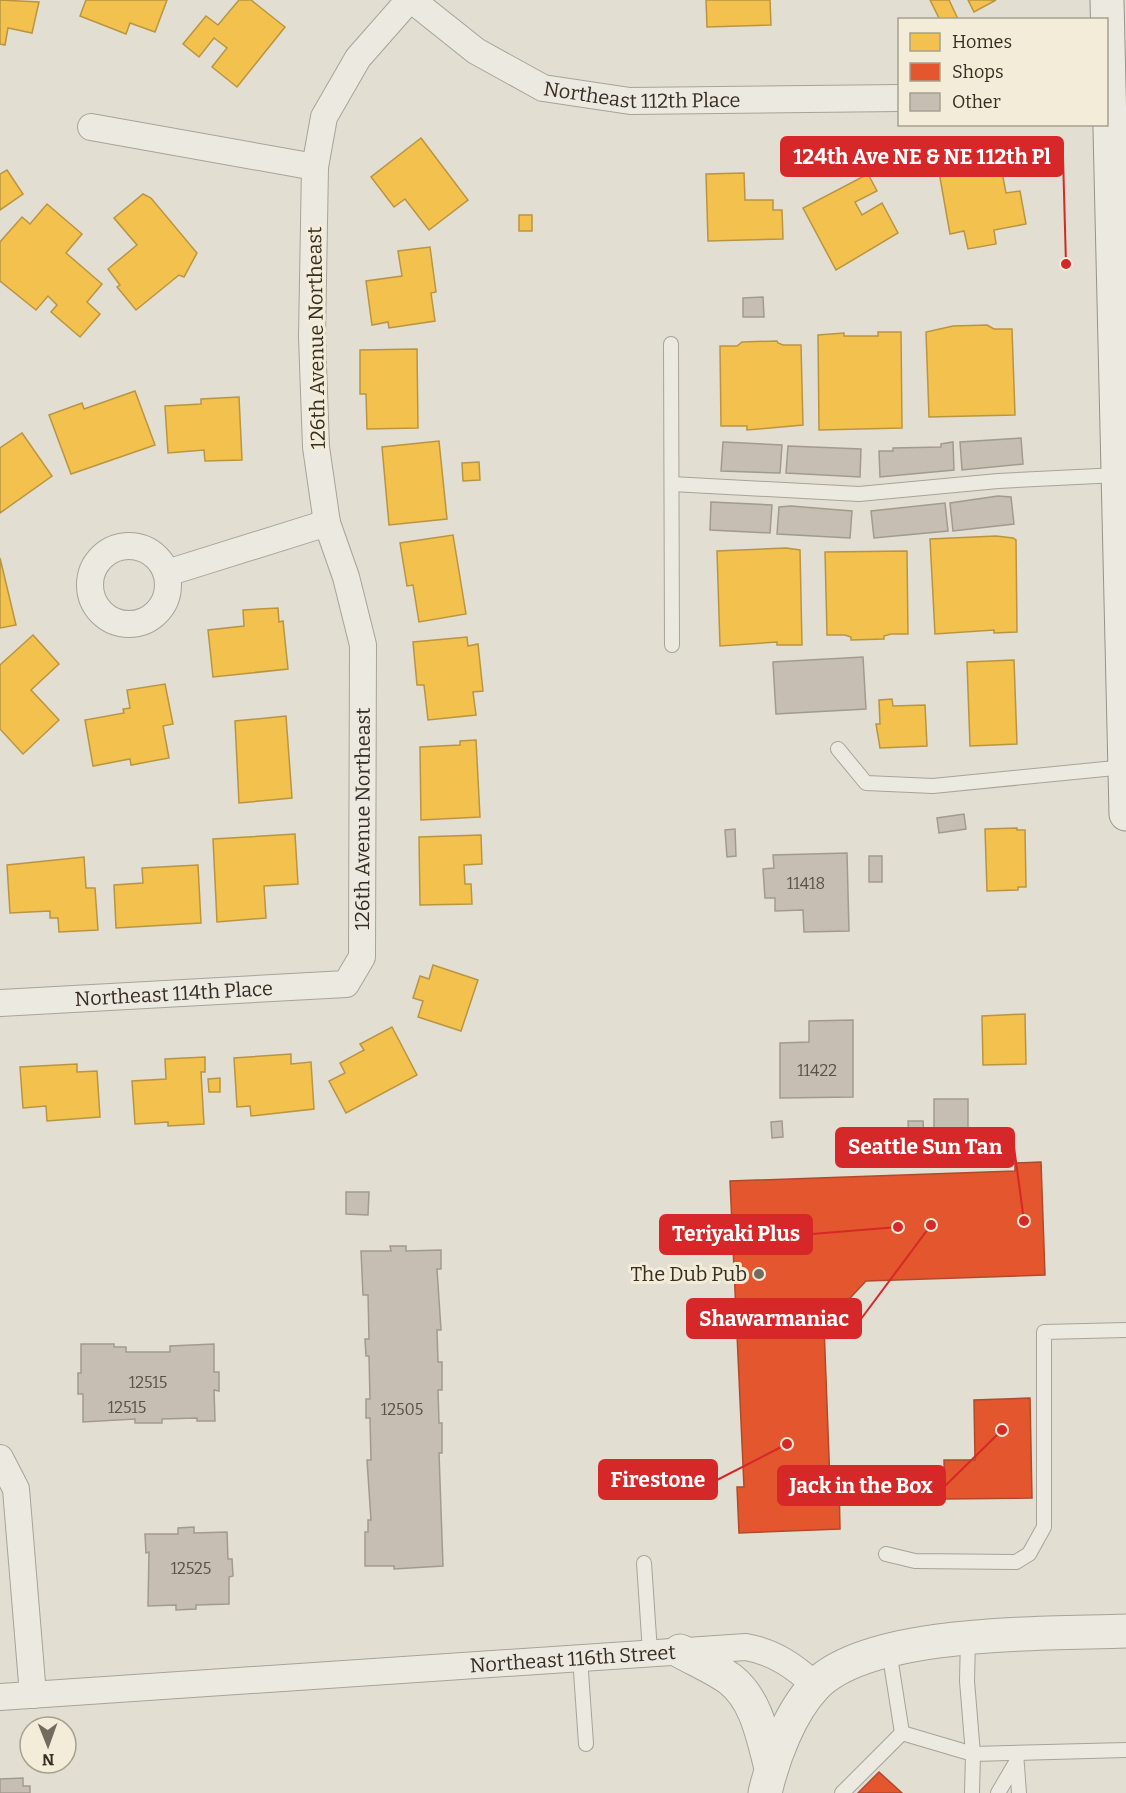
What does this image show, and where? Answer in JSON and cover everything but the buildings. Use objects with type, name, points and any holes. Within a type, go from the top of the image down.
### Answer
[{"type":"main road","points":[[1107,0],[1114,96],[1118,475],[1126,814]]},
{"type":"main road","points":[[768,1781],[790,1724],[815,1685],[851,1664],[889,1650],[968,1638],[1126,1631]]},
{"type":"main road","points":[[665,1652],[730,1679],[740,1690],[759,1720],[768,1781]]},
{"type":"street","name":"Northeast 112th Place","points":[[411,0],[476,51],[543,88],[630,101],[898,98]]},
{"type":"street","name":"126th Avenue Northeast","points":[[346,984],[362,957],[363,645],[346,577],[327,523],[316,447],[312,337],[315,167],[324,117],[358,58],[411,0]]},
{"type":"street","points":[[91,127],[315,167]]},
{"type":"street","points":[[167,573],[327,523]]},
{"type":"street","name":"Northeast 114th Place","points":[[0,1003],[346,984]]},
{"type":"street","points":[[0,1458],[16,1489],[33,1695]]},
{"type":"street","name":"Northeast 116th Street","points":[[0,1697],[746,1647],[761,1650],[793,1665],[815,1685]]},
{"type":"lane","points":[[671,344],[672,645]]},
{"type":"lane","points":[[672,484],[859,494],[998,481],[1118,475]]},
{"type":"lane","points":[[838,749],[866,783],[933,786],[1125,767]]},
{"type":"lane","points":[[886,1554],[915,1561],[1016,1562],[1029,1554],[1044,1527],[1044,1332],[1126,1330]]},
{"type":"lane","points":[[644,1563],[665,1652]]},
{"type":"lane","points":[[968,1638],[967,1681],[973,1754],[972,1793]]},
{"type":"lane","points":[[889,1650],[902,1733]]},
{"type":"lane","points":[[580,1657],[586,1744]]},
{"type":"lane","points":[[902,1733],[973,1754],[1016,1758],[1126,1750]]},
{"type":"lane","points":[[843,1793],[902,1733]]},
{"type":"lane","points":[[998,1793],[1016,1758]]},
{"type":"lane","points":[[1008,1793],[1016,1758]]},
{"type":"lane","points":[[1016,1758],[1019,1793]]},
{"type":"lane","points":[[1016,1758],[1029,1793]]},
{"type":"place","name":"124th Ave NE & NE 112th Pl","points":[[1066,264]]},
{"type":"place","name":"Seattle Sun Tan","points":[[1024,1221]]},
{"type":"place","name":"Shawarmaniac","points":[[931,1225]]},
{"type":"place","name":"Teriyaki Plus","points":[[898,1227]]},
{"type":"place","name":"The Dub Pub","points":[[759,1274]]},
{"type":"place","name":"Jack in the Box","points":[[1002,1430]]},
{"type":"place","name":"Firestone","points":[[787,1444]]}]
